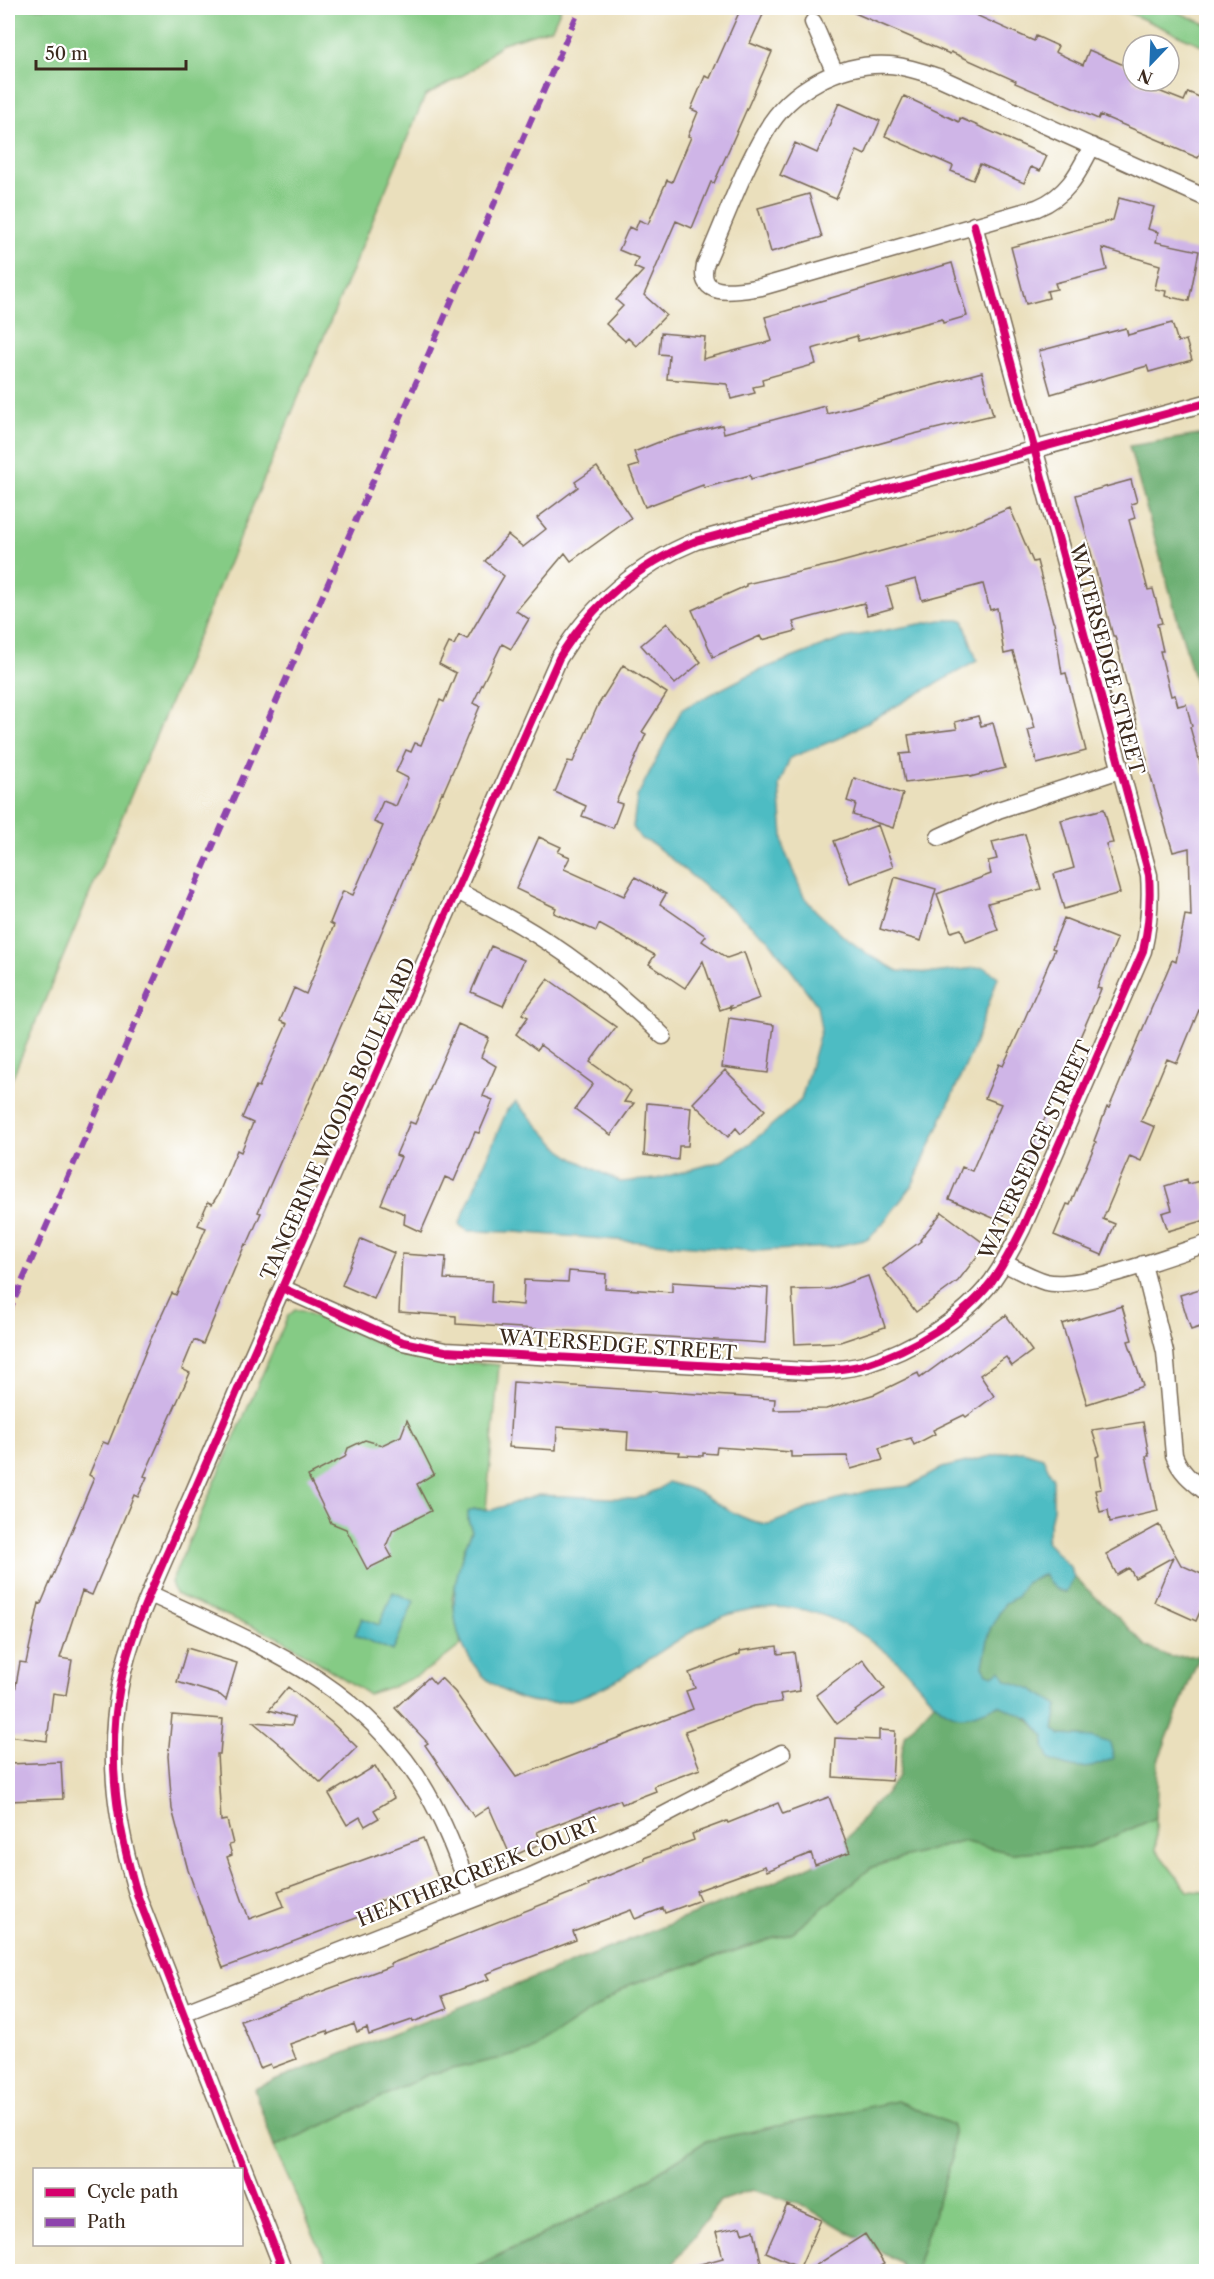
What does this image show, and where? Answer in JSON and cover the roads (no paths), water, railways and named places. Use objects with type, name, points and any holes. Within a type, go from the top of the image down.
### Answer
[{"type":"street","points":[[813,22],[835,73]]},
{"type":"street","points":[[1092,146],[1076,178],[1063,193],[1049,203],[761,287],[723,291],[705,283],[703,274],[705,265],[766,130],[782,109],[804,90],[835,73],[866,66],[890,65],[938,77],[1092,146],[1206,198]]},
{"type":"street","name":"WATERSEDGE STREET","points":[[282,1288],[403,1342],[445,1351],[807,1371],[865,1365],[894,1354],[925,1337],[973,1302],[1005,1263],[1143,951],[1151,903],[1149,875],[974,225]]},
{"type":"street","name":"TANGERINE WOODS BOULEVARD","points":[[284,2271],[138,1897],[128,1863],[116,1806],[114,1736],[120,1686],[130,1649],[150,1594],[558,658],[588,616],[629,577],[662,556],[696,541],[1206,403]]},
{"type":"street","points":[[939,837],[998,810],[1120,770]]},
{"type":"street","points":[[457,891],[497,910],[564,951],[629,1002],[663,1036]]},
{"type":"street","points":[[1005,1263],[1047,1282],[1066,1283],[1083,1281],[1206,1244]]},
{"type":"street","points":[[1143,1264],[1165,1352],[1174,1455],[1185,1475],[1206,1492]]},
{"type":"street","points":[[150,1594],[288,1659],[318,1677],[354,1706],[393,1743],[426,1791],[450,1840],[473,1899]]},
{"type":"street","name":"HEATHERCREEK COURT","points":[[183,2013],[529,1877],[635,1830],[782,1753]]},
{"type":"water","points":[[941,620],[963,620],[977,661],[839,738],[790,758],[779,785],[784,849],[804,897],[842,935],[869,955],[898,971],[933,973],[984,967],[998,977],[972,1051],[912,1186],[883,1223],[868,1239],[833,1247],[756,1251],[515,1232],[468,1231],[459,1225],[507,1110],[516,1102],[561,1150],[620,1182],[657,1179],[722,1161],[752,1142],[801,1100],[821,1029],[817,1005],[769,940],[653,844],[641,839],[633,827],[637,797],[682,709],[755,672],[844,638]]},
{"type":"water","points":[[1023,1451],[1043,1457],[1053,1479],[1053,1509],[1046,1542],[1070,1567],[1074,1577],[1066,1592],[1055,1588],[1044,1574],[1025,1583],[1017,1597],[1005,1603],[990,1629],[983,1666],[987,1673],[993,1675],[1001,1670],[1006,1680],[1032,1689],[1058,1705],[1054,1729],[1061,1735],[1092,1737],[1110,1743],[1114,1758],[1097,1765],[1075,1768],[1050,1760],[1044,1746],[1045,1737],[1030,1719],[999,1705],[969,1715],[951,1714],[942,1709],[896,1660],[873,1642],[847,1626],[806,1610],[781,1607],[759,1608],[718,1618],[685,1635],[614,1682],[589,1694],[564,1701],[538,1702],[505,1691],[493,1684],[478,1670],[461,1642],[456,1626],[454,1594],[460,1562],[472,1531],[468,1512],[474,1509],[492,1510],[538,1495],[635,1499],[659,1489],[668,1482],[696,1491],[750,1520],[770,1524],[820,1504],[872,1490],[910,1486],[942,1468],[1008,1452]]},
{"type":"water","points":[[393,1592],[414,1601],[393,1651],[355,1635],[362,1618],[379,1625]]}]
